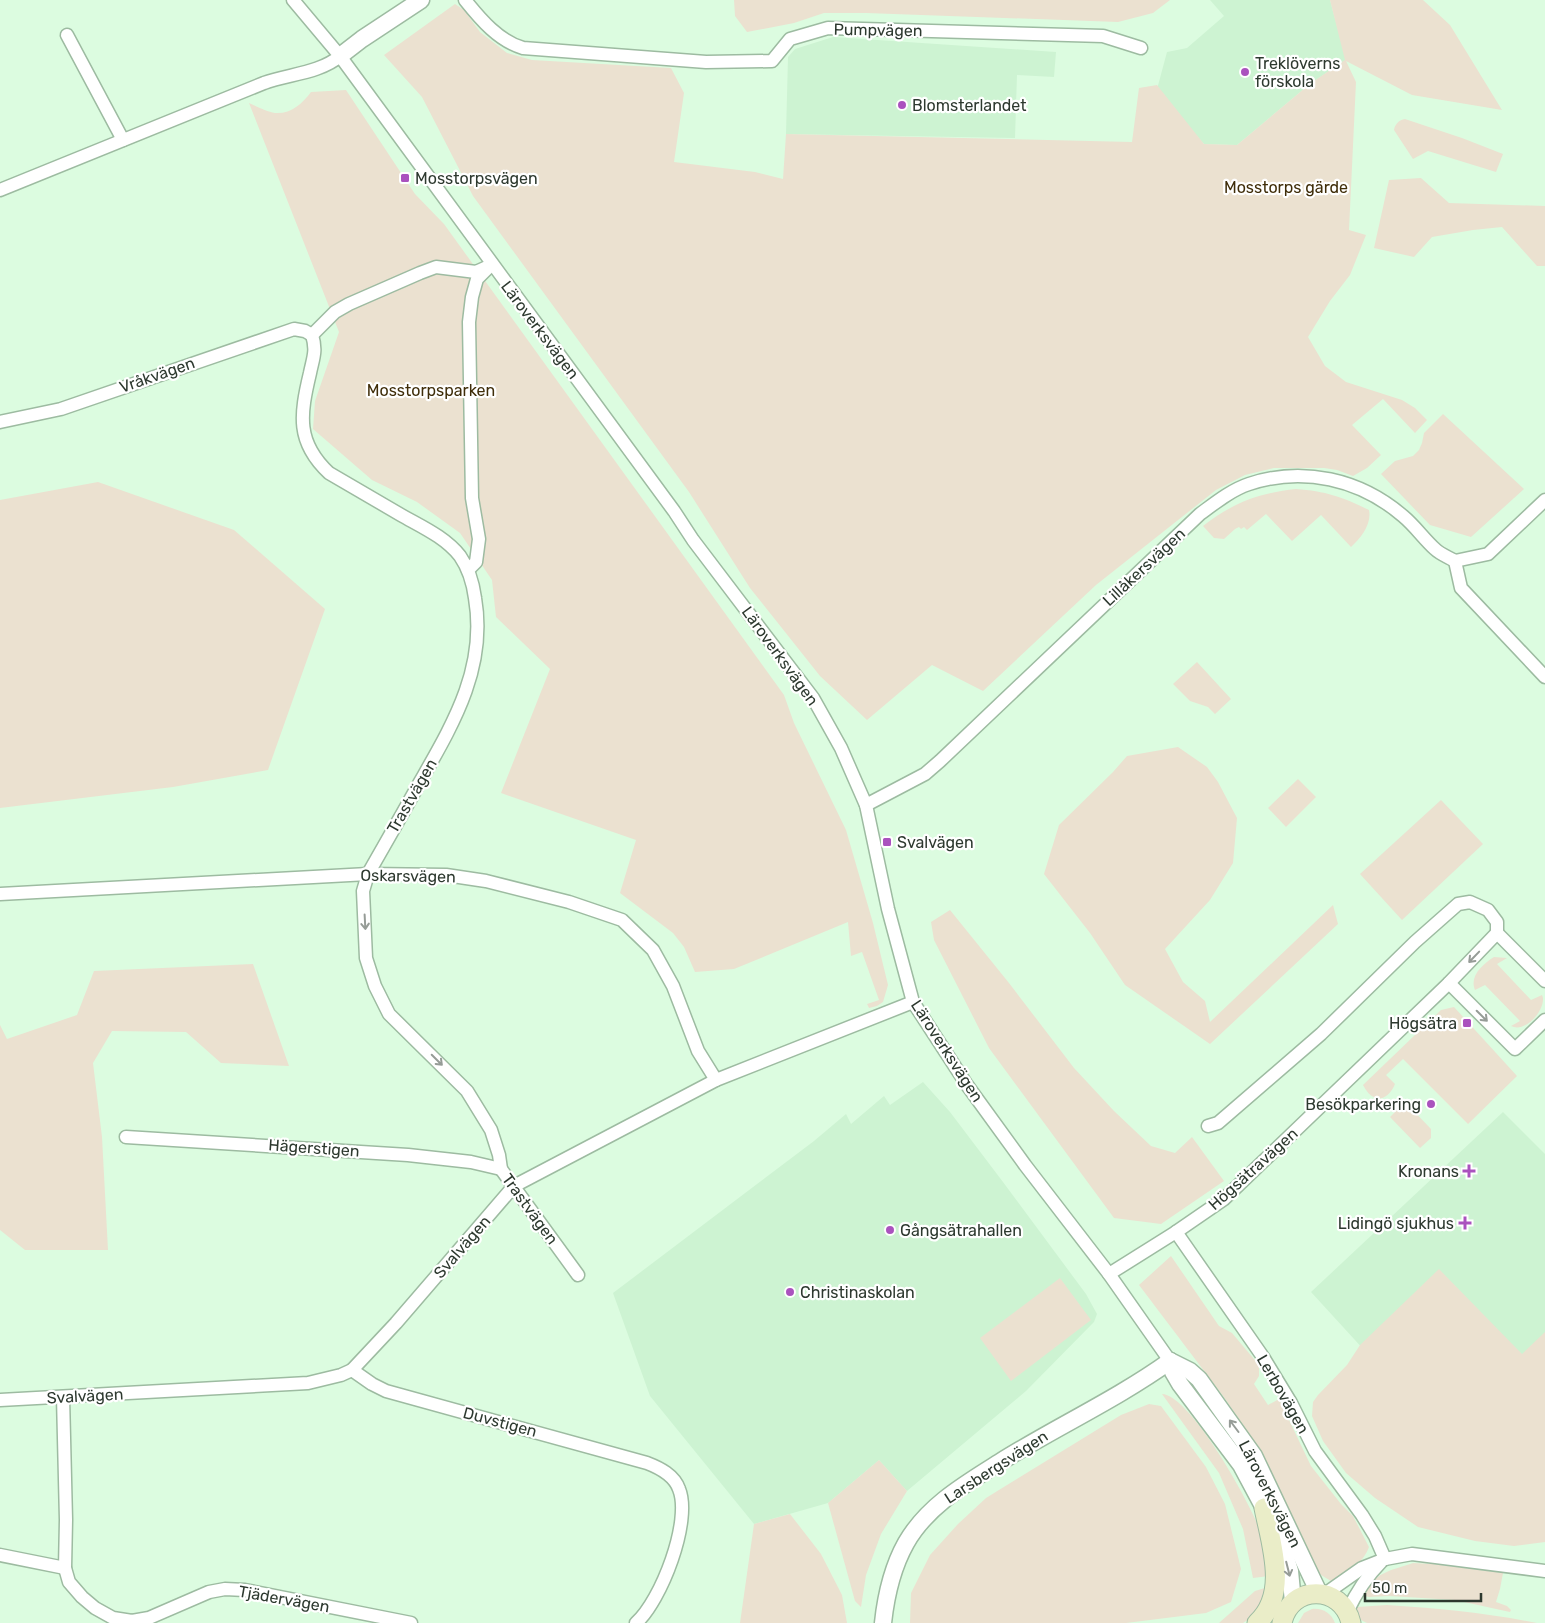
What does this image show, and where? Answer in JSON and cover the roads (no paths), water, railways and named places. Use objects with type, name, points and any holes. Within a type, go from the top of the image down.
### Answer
[{"type":"main road","points":[[1257,1623],[1265,1614],[1274,1597],[1276,1580],[1272,1546],[1264,1508]]},
{"type":"main road","points":[[1282,1622],[1286,1611],[1293,1602],[1306,1595],[1322,1594],[1338,1601],[1349,1617]]},
{"type":"street","name":"Läroverksvägen","points":[[293,0],[340,56],[674,511],[699,548],[813,698],[841,748],[866,805],[888,909],[913,1002],[973,1093],[1025,1165],[1109,1274],[1170,1361],[1180,1384],[1241,1465],[1283,1548],[1290,1571],[1293,1602]]},
{"type":"street","points":[[0,190],[272,80],[329,65],[362,39],[421,0]]},
{"type":"street","name":"Pumpvägen","points":[[465,0],[480,20],[511,44],[523,48],[696,62],[744,63],[772,61],[790,40],[828,28],[1103,36],[1141,48]]},
{"type":"street","points":[[67,34],[123,140]]},
{"type":"street","points":[[312,336],[335,312],[348,304],[420,273],[436,267],[476,272],[492,264]]},
{"type":"street","points":[[468,570],[476,562],[478,539],[472,498],[470,322],[472,296],[477,278],[492,264]]},
{"type":"street","name":"Vråkvägen","points":[[0,422],[61,409],[294,329],[305,331],[312,336]]},
{"type":"street","name":"Trastvägen","points":[[312,336],[316,347],[304,395],[302,423],[305,439],[317,462],[329,474],[441,538],[459,556],[468,570],[474,588],[478,613],[478,642],[473,671],[463,698],[445,738],[368,874],[363,890],[366,958],[375,986],[389,1014],[467,1090],[490,1130],[499,1154],[501,1169],[578,1275]]},
{"type":"street","name":"Lillåkersvägen","points":[[866,805],[925,774],[1200,514],[1218,500],[1248,484],[1274,478],[1303,475],[1330,478],[1360,488],[1404,516],[1436,551],[1455,561]]},
{"type":"street","points":[[1545,500],[1488,554],[1455,561],[1461,588],[1545,677]]},
{"type":"street","name":"Oskarsvägen","points":[[0,894],[368,874],[446,875],[486,881],[569,902],[622,920],[653,950],[673,986],[698,1051],[716,1080]]},
{"type":"street","points":[[1208,1126],[1218,1123],[1321,1034],[1415,942],[1458,904],[1470,902],[1488,910],[1497,922],[1497,933],[1545,981]]},
{"type":"street","name":"Högsätravägen","points":[[1109,1274],[1224,1199],[1448,983],[1497,933]]},
{"type":"street","points":[[1448,983],[1515,1049],[1545,1020]]},
{"type":"street","name":"Svalvägen","points":[[0,1400],[308,1383],[341,1376],[352,1370],[396,1323],[514,1186],[716,1080],[913,1002]]},
{"type":"street","name":"Hägerstigen","points":[[126,1137],[408,1155],[471,1162],[501,1169]]},
{"type":"street","name":"Lerbovägen","points":[[1176,1232],[1263,1357],[1292,1403],[1315,1451],[1362,1515],[1375,1536],[1385,1559]]},
{"type":"street","name":"Läroverksvägen","points":[[1170,1361],[1190,1371],[1199,1379],[1254,1456],[1322,1594]]},
{"type":"street","name":"Larsbergsvägen","points":[[883,1623],[890,1581],[897,1562],[907,1542],[934,1508],[975,1477],[1038,1438],[1148,1377],[1170,1361]]},
{"type":"street","name":"Duvstigen","points":[[352,1370],[386,1391],[653,1465],[672,1478],[679,1488],[683,1514],[675,1551],[652,1605],[636,1623]]},
{"type":"street","name":"Tjädervägen","points":[[62,1397],[66,1520],[65,1568],[69,1582],[95,1608],[113,1618],[132,1620],[149,1618],[209,1592],[225,1589],[245,1590],[411,1623]]},
{"type":"street","points":[[1322,1594],[1362,1568],[1385,1559],[1412,1554],[1545,1571]]},
{"type":"street","points":[[0,1555],[65,1568]]},
{"type":"street","points":[[1349,1617],[1354,1595],[1368,1576],[1385,1559]]},
{"type":"place","name":"Treklöverns förskola","points":[[1245,72]]},
{"type":"place","name":"Blomsterlandet","points":[[902,105]]},
{"type":"place","name":"Mosstorpsvägen","points":[[405,178]]},
{"type":"place","name":"Svalvägen","points":[[887,842]]},
{"type":"place","name":"Högsätra","points":[[1467,1023]]},
{"type":"place","name":"Besökparkering","points":[[1431,1104]]},
{"type":"place","name":"Kronans","points":[[1469,1171]]},
{"type":"place","name":"Lidingö sjukhus","points":[[1465,1223]]},
{"type":"place","name":"Gångsätrahallen","points":[[890,1230]]},
{"type":"place","name":"Christinaskolan","points":[[790,1292]]},
{"type":"park label","name":"Mosstorps gärde","points":[[1286,187]]},
{"type":"park label","name":"Mosstorpsparken","points":[[431,390]]}]
